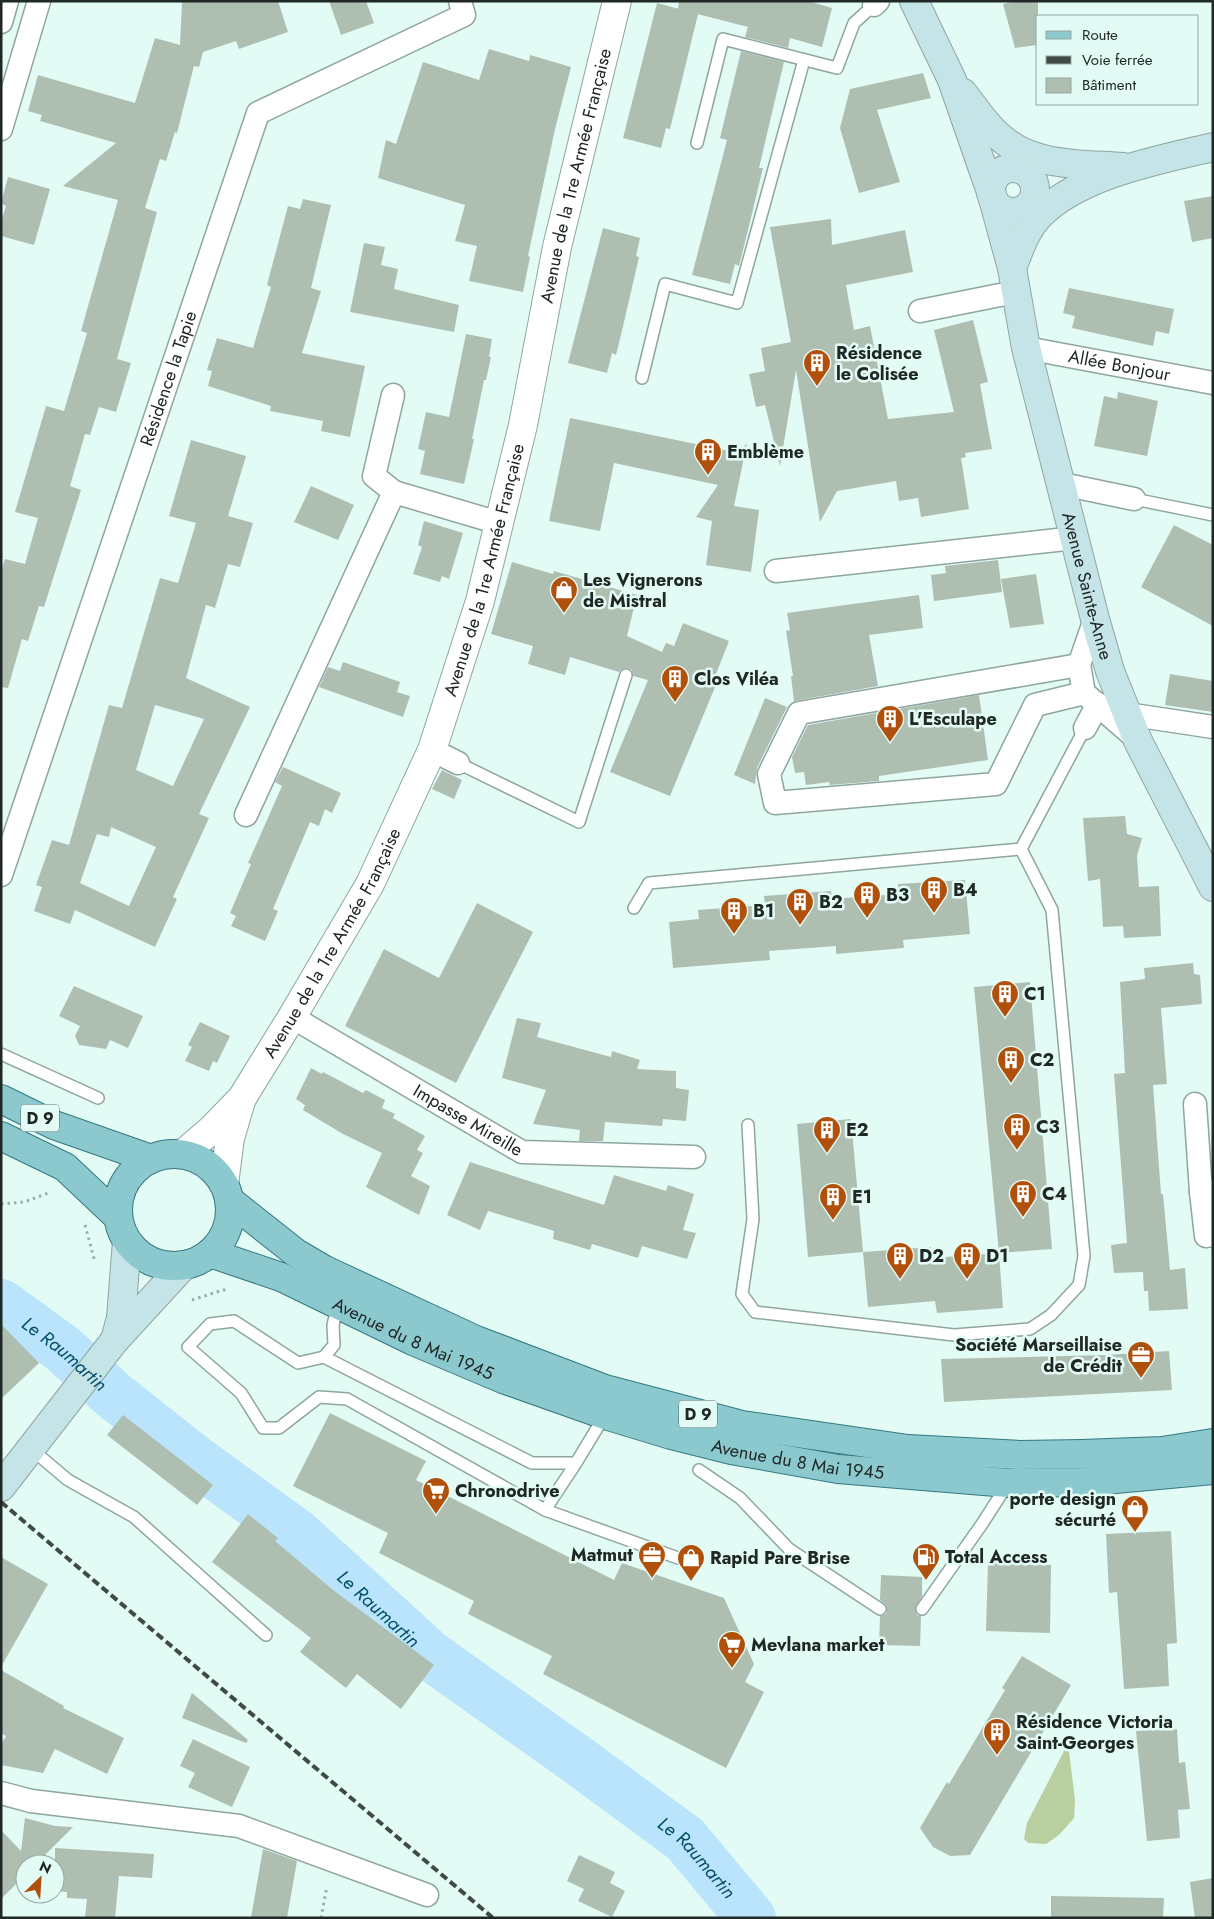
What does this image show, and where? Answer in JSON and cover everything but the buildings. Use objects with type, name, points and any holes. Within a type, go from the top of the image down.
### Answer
[{"type":"main road","points":[[914,1],[952,80],[1001,138],[1027,163],[1035,188],[1032,201],[1033,212],[1013,280]]},
{"type":"main road","name":"Avenue Sainte-Anne","points":[[952,80],[992,195],[1013,280],[1026,348],[1110,671],[1138,741],[1213,887]]},
{"type":"main road","points":[[1127,168],[1053,162],[1027,163],[1010,168],[997,175],[991,187],[992,195],[998,206],[1010,212],[1023,210],[1033,212],[1061,196],[1127,168],[1213,147]]},
{"type":"main road","name":"D 9","points":[[1,1099],[54,1125],[151,1159]]},
{"type":"main road","name":"D 9","points":[[1,1136],[65,1167],[123,1229]]},
{"type":"main road","points":[[108,1348],[121,1318],[123,1229],[118,1202],[127,1180],[138,1167],[151,1159],[166,1155],[183,1154],[197,1159],[213,1170],[226,1192],[230,1215],[226,1230],[220,1242],[210,1253],[198,1261],[184,1265],[168,1266],[154,1262],[143,1257],[123,1229]]},
{"type":"main road","name":"Avenue du 8 Mai 1945","points":[[226,1192],[296,1253],[326,1270],[476,1340],[605,1389],[742,1425],[908,1449],[1020,1455],[1162,1450],[1213,1443]]},
{"type":"main road","name":"Avenue du 8 Mai 1945","points":[[210,1253],[281,1277],[413,1341],[503,1379],[605,1415],[671,1435],[732,1450],[838,1469],[1008,1483],[1083,1482],[1213,1470]]},
{"type":"main road","points":[[1,1486],[108,1348],[184,1265]]},
{"type":"street","points":[[1,22],[7,1]]},
{"type":"street","points":[[1,129],[39,1]]},
{"type":"street","name":"Résidence la Tapie","points":[[1,875],[258,113],[464,15],[460,1]]},
{"type":"street","name":"Avenue de la 1re Armée Française","points":[[183,1154],[211,1130],[242,1098],[292,1017],[370,884],[432,750],[480,601],[522,425],[557,247],[617,1]]},
{"type":"street","points":[[920,310],[1013,280]]},
{"type":"street","name":"Allée Bonjour","points":[[1026,348],[1213,383]]},
{"type":"street","points":[[393,395],[374,476],[394,492],[499,524]]},
{"type":"street","points":[[1062,484],[1134,499]]},
{"type":"street","points":[[246,815],[394,492]]},
{"type":"street","points":[[776,571],[1075,538]]},
{"type":"street","points":[[1095,619],[1078,665],[1091,698],[1138,741]]},
{"type":"street","points":[[1078,665],[799,713],[769,774],[775,803],[996,784],[1034,705],[1091,698]]},
{"type":"street","points":[[1085,728],[1091,698]]},
{"type":"street","points":[[1127,714],[1213,727]]},
{"type":"street","points":[[432,750],[458,763]]},
{"type":"street","name":"Impasse Mireille","points":[[292,1017],[522,1152],[694,1157]]},
{"type":"street","name":"Avenue de la 1re Armée Française","points":[[226,1192],[230,1138],[242,1098]]},
{"type":"street","points":[[1195,1104],[1207,1192],[1206,1236],[1213,1235]]},
{"type":"street","points":[[1,1793],[31,1801],[239,1826],[427,1895]]},
{"type":"lane","points":[[696,143],[723,39],[837,68],[854,23],[876,3]]},
{"type":"lane","points":[[642,378],[665,284],[737,303],[804,60]]},
{"type":"lane","points":[[1134,499],[1213,515]]},
{"type":"lane","points":[[458,763],[579,822],[626,675]]},
{"type":"lane","points":[[1021,849],[1085,728]]},
{"type":"lane","points":[[634,908],[649,883],[1021,849]]},
{"type":"lane","points":[[748,1125],[753,1219],[742,1294],[755,1312],[954,1335],[1030,1329],[1051,1315],[1079,1285],[1084,1256],[1052,910],[1021,849]]},
{"type":"lane","points":[[1,1054],[98,1098]]},
{"type":"lane","points":[[338,1304],[333,1325],[334,1345],[324,1357],[298,1364],[234,1321],[210,1324],[188,1347],[241,1393],[263,1428],[279,1428],[319,1397],[347,1399],[545,1510],[678,1558]]},
{"type":"lane","points":[[324,1357],[532,1463],[576,1463]]},
{"type":"lane","points":[[545,1510],[605,1415]]},
{"type":"lane","points":[[30,1448],[68,1480],[134,1517],[266,1635]]},
{"type":"lane","points":[[699,1470],[740,1498],[789,1549],[880,1609]]},
{"type":"lane","points":[[922,1609],[982,1524],[1008,1483]]},
{"type":"path","points":[[1,1204],[24,1202],[58,1190],[65,1167]]},
{"type":"path","points":[[83,1219],[96,1266]]},
{"type":"path","points":[[189,1301],[222,1290],[232,1291]]},
{"type":"path","points":[[321,1918],[332,1860]]},
{"type":"green space","points":[[1064,1751],[1069,1751],[1075,1800],[1074,1818],[1059,1835],[1046,1844],[1028,1843],[1024,1839],[1027,1823]]},
{"type":"waterway","name":"Le Raumartin","points":[[1,1304],[63,1349],[112,1394],[194,1459],[297,1534],[431,1656],[685,1839],[751,1918]]},
{"type":"railway","points":[[1,1502],[493,1918]]},
{"type":"place","name":"Résidence le Colisée","points":[[817,387]]},
{"type":"place","name":"Emblème","points":[[708,476]]},
{"type":"place","name":"Les Vignerons de Mistral","points":[[564,614]]},
{"type":"place","name":"Clos Viléa","points":[[675,703]]},
{"type":"place","name":"L'Esculape","points":[[890,743]]},
{"type":"place","name":"B4","points":[[934,914]]},
{"type":"place","name":"B3","points":[[867,919]]},
{"type":"place","name":"B2","points":[[800,926]]},
{"type":"place","name":"B1","points":[[734,935]]},
{"type":"place","name":"C1","points":[[1005,1018]]},
{"type":"place","name":"C2","points":[[1011,1084]]},
{"type":"place","name":"C3","points":[[1017,1151]]},
{"type":"place","name":"E2","points":[[827,1154]]},
{"type":"place","name":"C4","points":[[1023,1218]]},
{"type":"place","name":"E1","points":[[833,1221]]},
{"type":"place","name":"D2","points":[[900,1280]]},
{"type":"place","name":"D1","points":[[967,1280]]},
{"type":"place","name":"Société Marseillaise de Crédit","points":[[1141,1379]]},
{"type":"place","name":"Chronodrive","points":[[436,1515]]},
{"type":"place","name":"porte design sécurté","points":[[1135,1533]]},
{"type":"place","name":"Matmut","points":[[652,1579]]},
{"type":"place","name":"Total Access","points":[[926,1581]]},
{"type":"place","name":"Rapid Pare Brise","points":[[691,1582]]},
{"type":"place","name":"Mevlana market","points":[[732,1669]]},
{"type":"place","name":"Résidence Victoria Saint-Georges","points":[[997,1756]]}]
